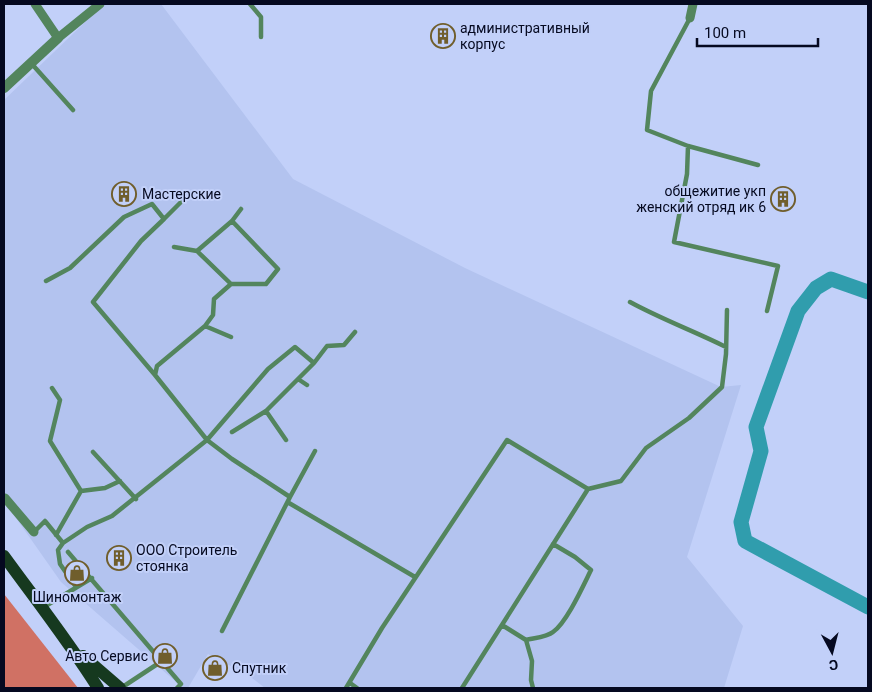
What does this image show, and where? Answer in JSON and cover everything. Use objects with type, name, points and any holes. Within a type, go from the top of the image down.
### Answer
[{"type":"main road","points":[[4,556],[72,646],[98,688]]},
{"type":"main road","points":[[72,646],[120,688]]},
{"type":"street","points":[[35,4],[58,38]]},
{"type":"street","points":[[4,88],[58,38],[100,4]]},
{"type":"street","points":[[690,18],[692,4]]},
{"type":"street","points":[[5,498],[34,532]]},
{"type":"lane","points":[[250,4],[261,17],[261,38]]},
{"type":"lane","points":[[690,18],[651,91],[647,130],[688,146],[758,164]]},
{"type":"lane","points":[[31,63],[74,110]]},
{"type":"lane","points":[[688,146],[687,174],[674,242],[778,266],[767,310]]},
{"type":"lane","points":[[183,200],[141,242],[93,302],[207,440],[232,459],[290,497]]},
{"type":"lane","points":[[46,280],[70,268],[124,218],[152,204],[164,219]]},
{"type":"lane","points":[[197,251],[232,221],[241,209]]},
{"type":"lane","points":[[155,375],[157,366],[205,326],[213,315],[214,299],[231,284],[266,284],[278,269],[232,221]]},
{"type":"lane","points":[[174,248],[197,251],[231,284]]},
{"type":"lane","points":[[630,302],[651,314],[696,332],[726,347]]},
{"type":"lane","points":[[346,688],[415,577],[507,440],[588,488],[621,480],[646,448],[689,418],[722,387],[727,310]]},
{"type":"lane","points":[[205,326],[231,337]]},
{"type":"lane","points":[[232,432],[266,411],[314,363],[327,346],[344,345],[356,332]]},
{"type":"lane","points":[[76,587],[60,564],[58,550],[63,543],[87,527],[112,516],[136,499],[207,440],[268,369],[295,347],[314,363]]},
{"type":"lane","points":[[298,379],[307,385]]},
{"type":"lane","points":[[52,388],[60,400],[50,441],[81,491]]},
{"type":"lane","points":[[266,411],[286,440]]},
{"type":"lane","points":[[93,452],[136,499]]},
{"type":"lane","points":[[222,631],[315,452]]},
{"type":"lane","points":[[81,491],[105,488],[120,481]]},
{"type":"lane","points":[[462,688],[588,488]]},
{"type":"lane","points":[[56,535],[81,491]]},
{"type":"lane","points":[[288,503],[415,577]]},
{"type":"lane","points":[[34,532],[45,521],[63,543]]},
{"type":"lane","points":[[526,640],[552,633],[561,624],[582,589],[590,570],[575,557],[553,544]]},
{"type":"lane","points":[[68,552],[181,684],[177,688]]},
{"type":"lane","points":[[42,608],[92,578]]},
{"type":"lane","points":[[502,625],[526,640],[532,661],[532,688]]},
{"type":"lane","points":[[120,688],[162,661]]},
{"type":"lane","points":[[350,683],[357,688]]},
{"type":"shaded area","points":[[104,4],[161,4],[293,179],[465,268],[721,387],[741,385],[687,557],[743,626],[724,688],[265,688],[248,675],[208,654],[188,688],[183,688],[61,582],[4,501],[4,100]]},
{"type":"shaded area","points":[[4,594],[78,688],[4,688]]},
{"type":"waterway","points":[[868,292],[831,279],[816,288],[798,311],[756,427],[761,451],[741,522],[745,541],[868,607]]},
{"type":"place","name":"административный корпус","points":[[443,36]]},
{"type":"place","name":"Мастерские","points":[[124,194]]},
{"type":"place","name":"общежитие укп женский отряд ик 6","points":[[783,199]]},
{"type":"place","name":"ООО Строитель стоянка","points":[[119,558]]},
{"type":"place","name":"Шиномонтаж","points":[[77,573]]},
{"type":"place","name":"Авто Сервис","points":[[165,656]]},
{"type":"place","name":"Спутник","points":[[215,668]]}]
